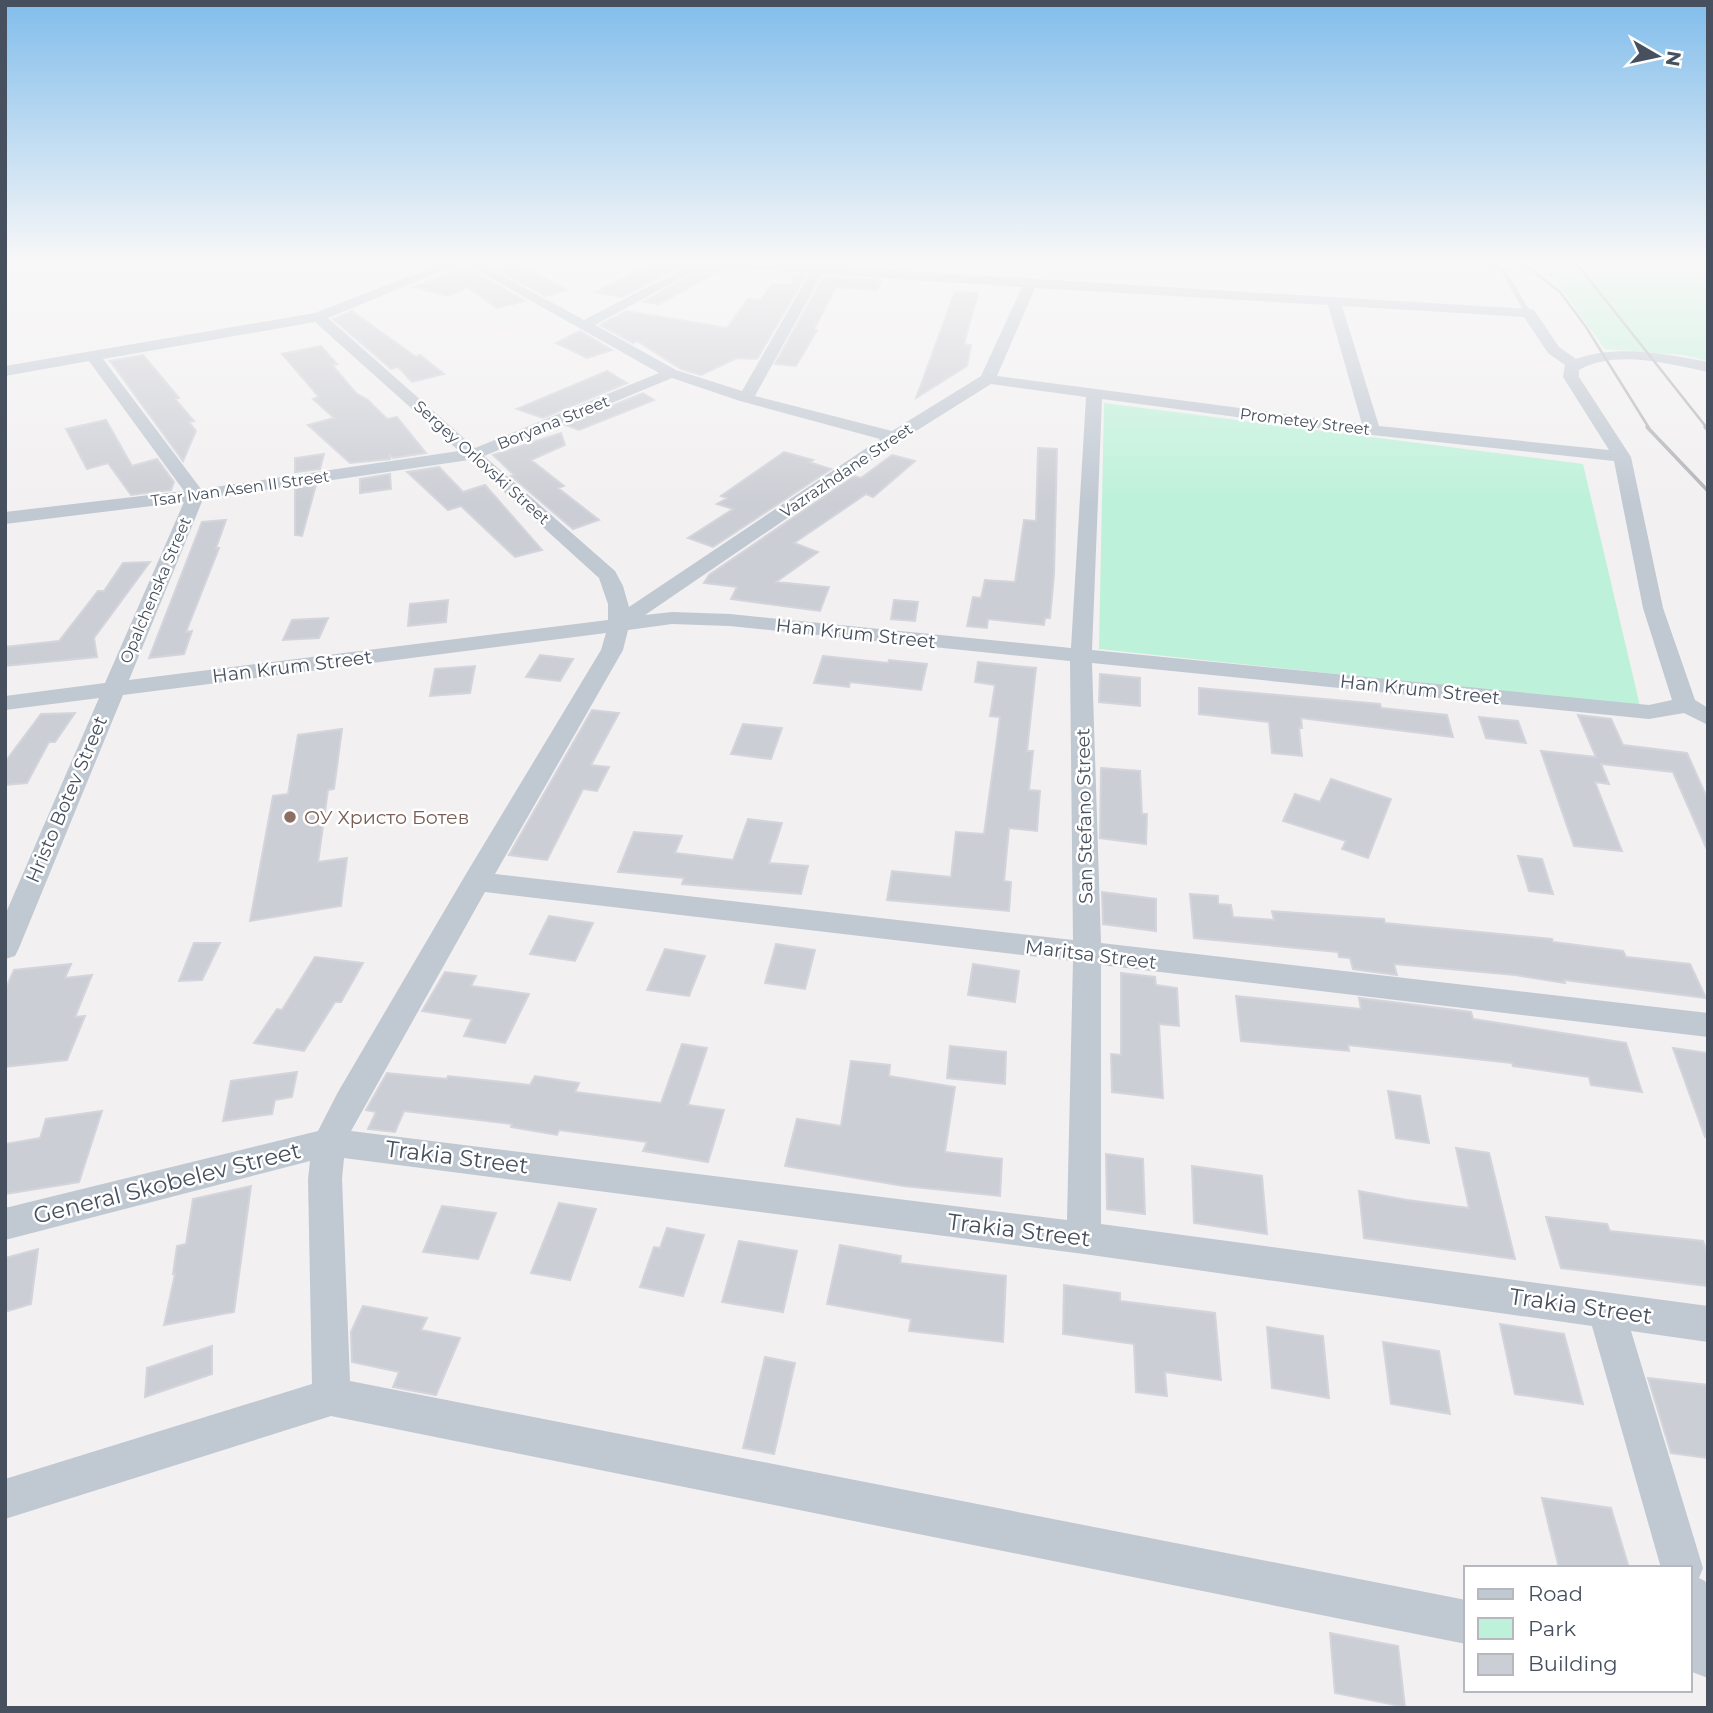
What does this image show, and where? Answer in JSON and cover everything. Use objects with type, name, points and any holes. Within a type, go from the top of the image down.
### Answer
[{"type":"street","points":[[5,371],[162,344]]},
{"type":"street","name":"Sergey Orlovski Street","points":[[348,344],[608,575],[619,597],[620,623]]},
{"type":"street","points":[[617,344],[671,373],[746,398],[894,437]]},
{"type":"street","points":[[746,398],[776,344]]},
{"type":"street","points":[[988,379],[1004,344]]},
{"type":"street","points":[[1346,344],[1372,430]]},
{"type":"street","points":[[1548,344],[1561,359],[1580,362],[1623,357],[1708,367]]},
{"type":"street","name":"Opalchenska Street","points":[[93,356],[196,495],[112,689]]},
{"type":"street","points":[[1580,362],[1571,368],[1571,377],[1622,457],[1654,608],[1681,692],[1708,718]]},
{"type":"street","name":"Boryana Street","points":[[474,454],[671,373]]},
{"type":"street","name":"Prometey Street","points":[[988,379],[1372,430],[1622,457]]},
{"type":"street","name":"Vazrazhdane Street","points":[[620,623],[894,437],[988,379]]},
{"type":"street","name":"San Stefano Street","points":[[1084,1238],[1087,954],[1081,656],[1094,393]]},
{"type":"street","name":"Tsar Ivan Asen II Street","points":[[5,518],[196,495],[474,454]]},
{"type":"street","name":"Han Krum Street","points":[[5,703],[672,618],[730,620],[1649,712],[1672,710],[1681,692]]},
{"type":"street","points":[[331,1396],[325,1179],[329,1142],[349,1101],[475,881],[612,650],[620,623]]},
{"type":"street","name":"Hristo Botev Street","points":[[5,948],[13,906],[112,689]]},
{"type":"street","name":"Maritsa Street","points":[[475,881],[1708,1025]]},
{"type":"street","name":"General Skobelev Street","points":[[5,1224],[329,1142]]},
{"type":"street","name":"Trakia Street","points":[[329,1142],[1084,1238],[1708,1324]]},
{"type":"street","points":[[1606,1310],[1681,1566]]},
{"type":"street","points":[[5,1499],[331,1396],[1464,1622]]},
{"type":"street","points":[[1692,1603],[1708,1656]]},
{"type":"green space","points":[[1601,344],[1708,344],[1708,361],[1684,355],[1605,349]]},
{"type":"green space","points":[[1104,403],[1583,464],[1640,706],[1099,649]]},
{"type":"building","points":[[362,344],[398,344],[416,357],[420,355],[444,374],[412,382],[398,367],[391,369]]},
{"type":"building","points":[[558,344],[602,344],[612,350],[587,358]]},
{"type":"building","points":[[642,344],[766,344],[757,359],[737,358],[701,375],[681,369]]},
{"type":"building","points":[[786,344],[809,344],[796,366],[775,364]]},
{"type":"building","points":[[936,344],[971,345],[967,366],[916,398]]},
{"type":"building","points":[[321,346],[337,364],[332,365],[356,393],[368,400],[387,419],[397,417],[426,453],[393,458],[390,455],[390,459],[350,463],[308,425],[334,418],[313,399],[319,397],[282,354]]},
{"type":"building","points":[[143,355],[179,398],[175,399],[194,421],[189,422],[196,431],[183,461],[110,361]]},
{"type":"building","points":[[607,371],[627,383],[543,418],[517,409]]},
{"type":"building","points":[[643,393],[654,400],[579,430],[565,425]]},
{"type":"building","points":[[106,420],[132,466],[157,459],[174,482],[171,490],[131,495],[108,463],[87,469],[66,429]]},
{"type":"building","points":[[561,433],[565,445],[531,460],[564,486],[558,488],[599,520],[573,529],[511,476],[514,475],[493,455]]},
{"type":"building","points":[[1038,448],[1057,449],[1054,575],[1050,618],[1045,618],[1044,625],[988,619],[987,628],[967,626],[973,597],[981,598],[985,580],[1015,582],[1024,520],[1036,521]]},
{"type":"building","points":[[784,452],[813,460],[809,462],[831,469],[713,547],[688,538],[733,509],[717,504],[727,498],[721,496]]},
{"type":"building","points":[[324,454],[320,469],[295,472],[295,458]]},
{"type":"building","points":[[892,455],[915,461],[873,497],[866,494],[794,543],[818,552],[776,582],[829,587],[820,611],[731,599],[737,587],[704,583],[709,575],[854,476],[861,478]]},
{"type":"building","points":[[439,467],[463,492],[485,485],[542,550],[515,557],[461,506],[448,510],[407,472]]},
{"type":"building","points":[[390,474],[391,489],[360,493],[360,479]]},
{"type":"building","points":[[316,485],[302,536],[295,535],[295,488]]},
{"type":"building","points":[[226,520],[216,548],[219,548],[186,632],[192,631],[184,654],[149,658],[202,522]]},
{"type":"building","points":[[150,562],[94,638],[97,657],[5,666],[5,647],[59,641],[98,591],[104,591],[123,563]]},
{"type":"building","points":[[448,600],[446,622],[408,626],[410,604]]},
{"type":"building","points":[[894,600],[918,602],[915,621],[891,619]]},
{"type":"building","points":[[328,618],[319,638],[283,640],[292,620]]},
{"type":"building","points":[[540,655],[573,659],[560,681],[526,677]]},
{"type":"building","points":[[823,656],[927,664],[921,690],[850,682],[849,687],[814,683]]},
{"type":"building","points":[[978,662],[1036,668],[1027,751],[1033,751],[1029,790],[1040,791],[1037,831],[1009,828],[1004,881],[1011,882],[1009,911],[887,900],[892,871],[951,877],[956,832],[984,834],[1000,717],[990,716],[995,685],[975,682]]},
{"type":"building","points":[[475,666],[470,693],[430,696],[435,669]]},
{"type":"building","points":[[1100,674],[1140,678],[1140,706],[1099,702]]},
{"type":"building","points":[[1199,688],[1380,704],[1381,708],[1447,715],[1453,737],[1301,718],[1302,728],[1299,728],[1302,756],[1272,753],[1269,722],[1199,714]]},
{"type":"building","points":[[592,710],[619,713],[591,765],[609,767],[597,791],[583,789],[547,860],[509,855]]},
{"type":"building","points":[[75,713],[55,742],[49,742],[27,783],[5,785],[5,762],[41,714]]},
{"type":"building","points":[[1578,715],[1611,719],[1623,745],[1687,753],[1708,800],[1708,852],[1673,772],[1601,764],[1609,784],[1595,782],[1622,851],[1574,846],[1541,751],[1596,757]]},
{"type":"building","points":[[1479,717],[1518,721],[1526,743],[1486,738]]},
{"type":"building","points":[[743,724],[782,728],[771,759],[731,754]]},
{"type":"building","points":[[342,729],[334,789],[328,790],[318,862],[347,858],[341,906],[250,921],[273,796],[288,794],[298,735]]},
{"type":"building","points":[[1101,768],[1140,771],[1142,814],[1147,814],[1146,844],[1100,838]]},
{"type":"building","points":[[1331,779],[1391,799],[1368,858],[1342,849],[1346,841],[1283,821],[1295,794],[1320,802]]},
{"type":"building","points":[[748,819],[782,823],[769,863],[808,866],[801,894],[682,884],[684,878],[618,872],[634,832],[682,836],[675,853],[733,860]]},
{"type":"building","points":[[1518,856],[1542,859],[1553,894],[1529,891]]},
{"type":"building","points":[[1102,892],[1156,899],[1156,931],[1103,924]]},
{"type":"building","points":[[1190,894],[1218,896],[1218,904],[1231,905],[1233,917],[1274,920],[1272,911],[1384,919],[1385,923],[1552,939],[1553,942],[1623,951],[1626,957],[1690,964],[1706,998],[1564,980],[1565,983],[1515,975],[1394,964],[1397,975],[1353,969],[1350,958],[1339,957],[1338,952],[1194,938]]},
{"type":"building","points":[[549,916],[593,923],[575,961],[530,954]]},
{"type":"building","points":[[194,943],[220,943],[202,980],[179,981]]},
{"type":"building","points":[[776,944],[815,950],[805,989],[765,983]]},
{"type":"building","points":[[665,949],[705,956],[689,996],[647,990]]},
{"type":"building","points":[[315,957],[363,963],[341,1002],[335,1002],[304,1051],[254,1043],[277,1009],[282,1010]]},
{"type":"building","points":[[71,964],[65,978],[92,975],[75,1017],[85,1016],[67,1060],[5,1067],[5,990],[14,970]]},
{"type":"building","points":[[973,964],[1019,971],[1015,1002],[968,995]]},
{"type":"building","points":[[445,972],[476,976],[471,986],[529,994],[505,1043],[464,1036],[472,1019],[422,1011]]},
{"type":"building","points":[[1121,973],[1155,977],[1156,985],[1177,988],[1179,1026],[1159,1024],[1163,1098],[1112,1092],[1111,1054],[1121,1055]]},
{"type":"building","points":[[1236,996],[1361,1009],[1359,998],[1471,1012],[1473,1019],[1626,1043],[1642,1092],[1591,1085],[1589,1077],[1513,1066],[1512,1063],[1348,1045],[1349,1051],[1241,1041]]},
{"type":"building","points":[[682,1044],[707,1048],[688,1105],[724,1110],[708,1162],[643,1151],[647,1142],[559,1130],[557,1135],[511,1127],[512,1124],[404,1111],[395,1132],[368,1129],[376,1112],[366,1110],[387,1073],[447,1079],[448,1076],[530,1085],[535,1076],[579,1083],[575,1092],[661,1103]]},
{"type":"building","points":[[950,1046],[1006,1052],[1005,1084],[947,1078]]},
{"type":"building","points":[[1673,1048],[1708,1053],[1708,1137],[1705,1137]]},
{"type":"building","points":[[851,1061],[890,1065],[889,1076],[955,1087],[945,1152],[1002,1159],[1000,1196],[904,1186],[785,1166],[797,1119],[841,1126]]},
{"type":"building","points":[[297,1072],[292,1097],[275,1100],[272,1114],[223,1121],[231,1081]]},
{"type":"building","points":[[1388,1091],[1420,1096],[1429,1143],[1396,1138]]},
{"type":"building","points":[[102,1111],[79,1182],[5,1194],[5,1144],[40,1138],[46,1119]]},
{"type":"building","points":[[1456,1148],[1489,1153],[1515,1259],[1364,1238],[1359,1191],[1469,1208]]},
{"type":"building","points":[[1106,1154],[1143,1159],[1145,1214],[1107,1209]]},
{"type":"building","points":[[1192,1166],[1262,1176],[1267,1234],[1194,1223]]},
{"type":"building","points":[[251,1186],[234,1312],[164,1325],[175,1274],[177,1246],[186,1244],[193,1199]]},
{"type":"building","points":[[559,1203],[596,1209],[570,1280],[531,1273]]},
{"type":"building","points":[[442,1206],[496,1213],[478,1259],[423,1252]]},
{"type":"building","points":[[1546,1217],[1607,1224],[1610,1231],[1703,1241],[1708,1254],[1708,1286],[1561,1268]]},
{"type":"building","points":[[667,1228],[704,1235],[683,1296],[640,1287],[654,1247],[660,1248]]},
{"type":"building","points":[[739,1241],[797,1251],[783,1312],[722,1302]]},
{"type":"building","points":[[840,1245],[901,1256],[900,1263],[1006,1276],[1003,1342],[909,1331],[911,1319],[827,1304]]},
{"type":"building","points":[[38,1249],[31,1304],[5,1312],[5,1258]]},
{"type":"building","points":[[1064,1285],[1120,1293],[1120,1301],[1215,1313],[1221,1380],[1165,1372],[1167,1396],[1136,1392],[1134,1344],[1063,1334]]},
{"type":"building","points":[[363,1306],[427,1318],[421,1330],[460,1338],[436,1395],[393,1387],[399,1372],[352,1362],[351,1332]]},
{"type":"building","points":[[1500,1324],[1564,1334],[1583,1404],[1515,1394]]},
{"type":"building","points":[[1267,1327],[1323,1336],[1329,1398],[1272,1388]]},
{"type":"building","points":[[1383,1342],[1439,1351],[1450,1414],[1391,1404]]},
{"type":"building","points":[[212,1346],[212,1374],[145,1397],[147,1368]]},
{"type":"building","points":[[765,1357],[795,1363],[774,1454],[743,1448]]},
{"type":"building","points":[[1648,1378],[1708,1385],[1708,1458],[1671,1453]]},
{"type":"building","points":[[1542,1498],[1611,1508],[1628,1566],[1559,1566]]},
{"type":"building","points":[[1330,1633],[1398,1646],[1405,1707],[1335,1693]]},
{"type":"railway","points":[[1597,344],[1649,428]]},
{"type":"railway","points":[[1640,344],[1707,428]]},
{"type":"railway","points":[[1647,427],[1708,491]]},
{"type":"railway","points":[[1705,427],[1708,430]]},
{"type":"place","name":"ОУ Христо Ботев","points":[[290,817]]}]
